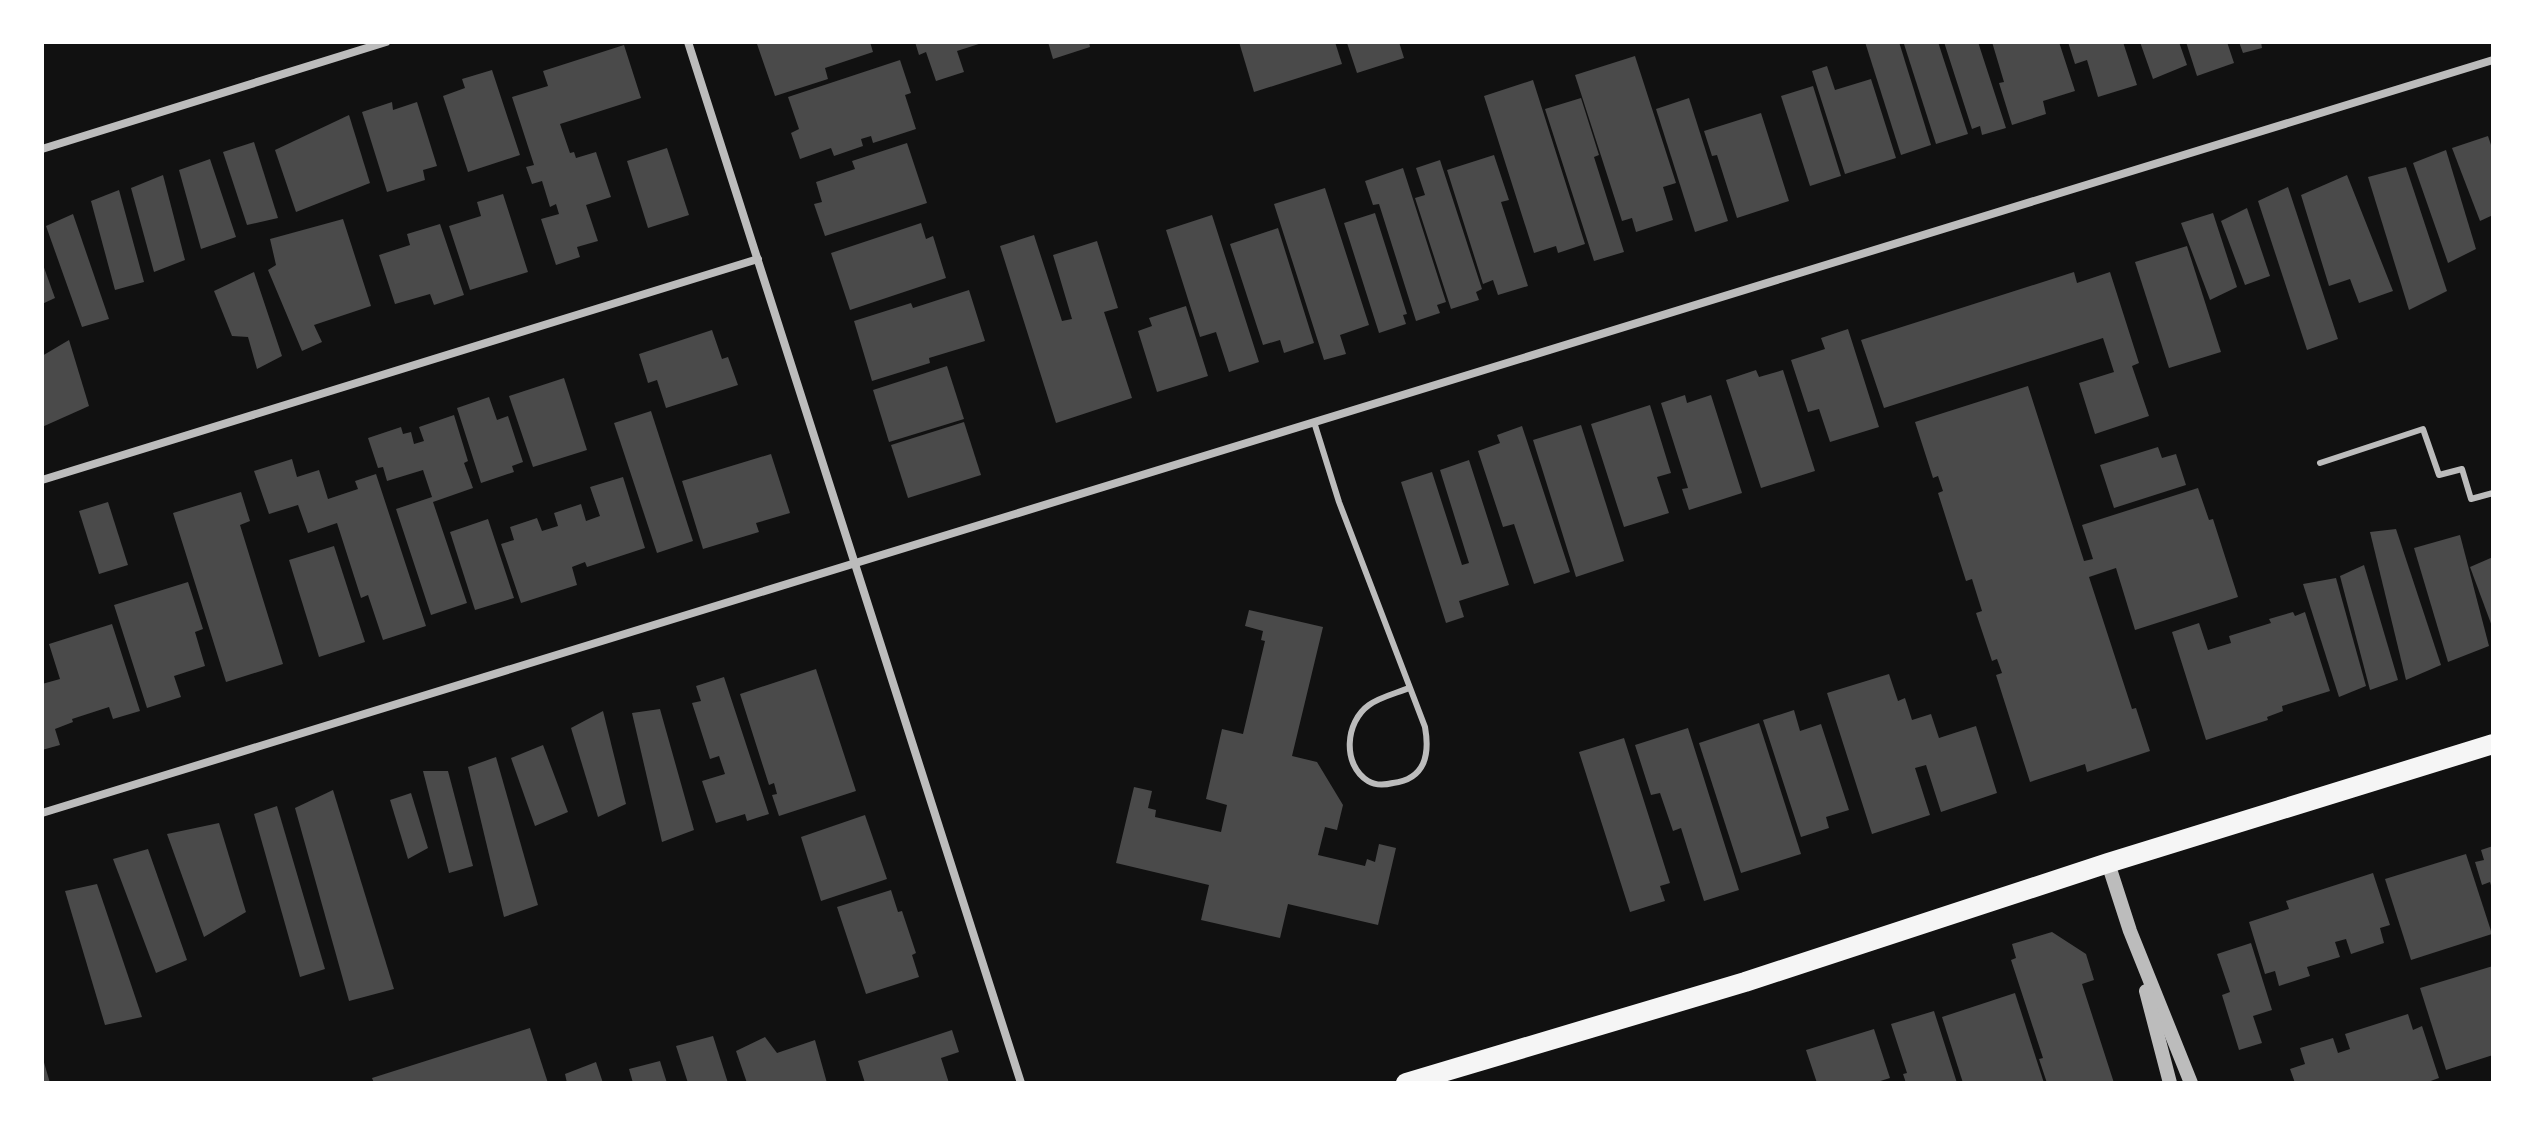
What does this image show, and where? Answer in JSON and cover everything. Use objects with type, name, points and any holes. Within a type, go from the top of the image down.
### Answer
[{"type":"main road","points":[[1406,1083],[1745,982],[2108,863],[2493,744]]},
{"type":"street","points":[[42,149],[386,42]]},
{"type":"street","points":[[688,42],[1021,1083]]},
{"type":"street","points":[[42,813],[2493,60]]},
{"type":"street","points":[[42,480],[758,259]]},
{"type":"street","points":[[2108,863],[2130,931],[2170,1083]]},
{"type":"street","points":[[2130,931],[2191,1083]]},
{"type":"lane","points":[[1314,422],[1339,502],[1425,727],[1428,745],[1424,763],[1415,775],[1400,782],[1381,785],[1369,782],[1359,772],[1352,757],[1350,729],[1369,704],[1409,688]]},
{"type":"lane","points":[[2320,463],[2423,429],[2439,475],[2462,469],[2471,499],[2493,493]]},
{"type":"building","points":[[870,42],[873,52],[825,68],[828,79],[775,96],[757,44]]},
{"type":"building","points":[[915,42],[982,43],[957,51],[964,72],[936,81],[926,52],[919,55]]},
{"type":"building","points":[[1048,42],[1089,42],[1090,47],[1053,59]]},
{"type":"building","points":[[1239,42],[1335,42],[1342,64],[1254,92]]},
{"type":"building","points":[[1399,42],[1404,58],[1357,73],[1347,43]]},
{"type":"building","points":[[1865,42],[1899,42],[1931,145],[1901,155]]},
{"type":"building","points":[[1938,42],[1968,134],[1936,144],[1904,44]]},
{"type":"building","points":[[1944,42],[1978,42],[2006,128],[1982,135],[1980,126],[1972,129]]},
{"type":"building","points":[[1992,42],[2059,42],[2075,91],[2043,101],[2046,114],[2012,125],[1999,83],[2004,82]]},
{"type":"building","points":[[2068,42],[2123,42],[2137,85],[2098,97],[2087,60],[2075,64]]},
{"type":"building","points":[[2140,42],[2179,42],[2187,65],[2153,79]]},
{"type":"building","points":[[2186,42],[2227,42],[2234,63],[2197,76]]},
{"type":"building","points":[[2239,42],[2261,42],[2262,48],[2243,53]]},
{"type":"building","points":[[624,45],[641,98],[560,124],[570,153],[574,152],[576,158],[596,152],[611,197],[586,205],[598,241],[577,247],[580,257],[556,265],[541,219],[559,214],[556,204],[550,207],[542,181],[532,184],[526,167],[534,165],[512,97],[548,86],[543,71]]},
{"type":"building","points":[[1635,56],[1676,183],[1663,187],[1673,220],[1636,232],[1632,218],[1622,221],[1575,75]]},
{"type":"building","points":[[900,60],[911,93],[905,95],[916,129],[873,143],[871,136],[861,139],[863,146],[834,156],[831,148],[800,159],[791,133],[799,129],[788,97]]},
{"type":"building","points":[[1827,66],[1835,90],[1871,79],[1896,158],[1845,174],[1812,71]]},
{"type":"building","points":[[492,70],[520,155],[468,172],[443,96],[465,88],[462,79]]},
{"type":"building","points":[[1533,80],[1585,244],[1558,253],[1556,246],[1534,253],[1484,96]]},
{"type":"building","points":[[1813,86],[1841,176],[1810,186],[1781,96]]},
{"type":"building","points":[[1581,98],[1599,155],[1594,157],[1624,252],[1594,261],[1545,109]]},
{"type":"building","points":[[1689,98],[1728,221],[1695,232],[1656,109]]},
{"type":"building","points":[[392,102],[393,110],[417,102],[437,166],[423,170],[425,180],[387,192],[362,112]]},
{"type":"building","points":[[1761,113],[1789,201],[1737,218],[1717,155],[1712,156],[1704,131]]},
{"type":"building","points":[[349,115],[370,183],[296,212],[275,150]]},
{"type":"building","points":[[2488,136],[2493,151],[2493,215],[2480,221],[2452,148]]},
{"type":"building","points":[[254,142],[278,218],[247,225],[223,152]]},
{"type":"building","points":[[907,143],[927,203],[825,236],[814,204],[822,202],[816,182],[855,169],[852,161]]},
{"type":"building","points":[[667,148],[689,215],[648,228],[627,161]]},
{"type":"building","points":[[2446,150],[2476,249],[2448,263],[2413,163]]},
{"type":"building","points":[[1494,155],[1509,200],[1501,202],[1528,286],[1498,295],[1493,280],[1483,284],[1447,170]]},
{"type":"building","points":[[210,159],[236,237],[201,249],[179,170]]},
{"type":"building","points":[[1440,160],[1482,289],[1476,292],[1479,300],[1451,309],[1415,198],[1425,195],[1416,168]]},
{"type":"building","points":[[2406,167],[2447,291],[2409,310],[2368,177]]},
{"type":"building","points":[[1403,168],[1446,302],[1437,305],[1440,313],[1416,321],[1379,204],[1373,205],[1365,181]]},
{"type":"building","points":[[163,175],[185,260],[154,272],[131,188]]},
{"type":"building","points":[[2347,175],[2393,291],[2359,303],[2350,279],[2329,286],[2301,195]]},
{"type":"building","points":[[2288,187],[2338,339],[2307,350],[2258,201]]},
{"type":"building","points":[[1325,188],[1369,325],[1340,335],[1346,354],[1324,360],[1274,204]]},
{"type":"building","points":[[119,190],[144,282],[115,290],[91,201]]},
{"type":"building","points":[[503,194],[528,272],[470,290],[449,226],[481,216],[477,202]]},
{"type":"building","points":[[2247,208],[2270,276],[2245,285],[2221,221]]},
{"type":"building","points":[[1375,213],[1407,314],[1403,315],[1406,324],[1379,333],[1344,223]]},
{"type":"building","points":[[2213,213],[2237,287],[2210,300],[2181,223]]},
{"type":"building","points":[[73,214],[109,319],[82,327],[46,226]]},
{"type":"building","points":[[1212,215],[1259,362],[1229,372],[1216,332],[1200,337],[1166,230]]},
{"type":"building","points":[[343,219],[371,306],[314,325],[322,342],[302,351],[268,270],[276,265],[270,239]]},
{"type":"building","points":[[921,223],[926,239],[933,236],[946,278],[850,310],[831,253]]},
{"type":"building","points":[[440,224],[464,295],[434,305],[430,294],[395,304],[379,255],[410,245],[407,234]]},
{"type":"building","points":[[1278,228],[1314,343],[1284,353],[1280,340],[1263,345],[1230,244]]},
{"type":"building","points":[[1034,235],[1062,321],[1072,319],[1053,255],[1097,241],[1118,308],[1104,312],[1132,398],[1056,423],[1000,246]]},
{"type":"building","points":[[2187,246],[2221,352],[2169,368],[2135,262]]},
{"type":"building","points":[[42,262],[55,298],[42,304]]},
{"type":"building","points":[[254,272],[282,356],[257,369],[248,337],[232,336],[214,291]]},
{"type":"building","points":[[2074,272],[2077,283],[2110,272],[2139,363],[2132,366],[2149,416],[2095,434],[2079,383],[2114,372],[2103,338],[1884,408],[1861,340]]},
{"type":"building","points":[[969,290],[985,341],[929,358],[930,363],[872,381],[854,321],[911,303],[913,308]]},
{"type":"building","points":[[1186,306],[1208,376],[1157,392],[1138,331],[1152,326],[1149,318]]},
{"type":"building","points":[[1848,329],[1879,427],[1830,442],[1819,409],[1808,412],[1791,360],[1825,349],[1821,338]]},
{"type":"building","points":[[712,330],[722,359],[728,357],[738,385],[666,408],[657,380],[648,383],[639,354]]},
{"type":"building","points":[[69,340],[89,406],[42,427],[42,356]]},
{"type":"building","points":[[947,366],[964,419],[889,442],[873,390]]},
{"type":"building","points":[[1756,370],[1759,377],[1783,370],[1815,471],[1761,488],[1726,380]]},
{"type":"building","points":[[564,378],[587,450],[533,467],[509,396]]},
{"type":"building","points":[[2028,386],[2084,561],[2093,559],[2082,525],[2198,488],[2209,520],[2213,519],[2238,597],[2135,630],[2116,568],[2089,577],[2132,709],[2136,708],[2150,751],[2087,772],[2085,764],[2030,782],[1996,675],[2002,673],[1997,659],[1992,661],[1976,613],[1982,611],[1972,579],[1966,581],[1938,493],[1943,491],[1938,476],[1933,478],[1915,422]]},
{"type":"building","points":[[1685,395],[1687,403],[1711,395],[1742,493],[1689,510],[1682,489],[1688,488],[1661,403]]},
{"type":"building","points":[[489,397],[497,420],[508,416],[523,462],[512,466],[514,472],[481,483],[457,408]]},
{"type":"building","points":[[1650,405],[1671,473],[1657,477],[1669,513],[1624,527],[1591,424]]},
{"type":"building","points":[[651,411],[693,541],[657,553],[614,423]]},
{"type":"building","points":[[454,415],[468,461],[464,463],[473,488],[433,502],[467,603],[431,615],[396,509],[432,497],[423,470],[387,481],[383,467],[378,468],[368,438],[401,427],[403,434],[411,432],[414,444],[424,441],[419,427]]},
{"type":"building","points":[[964,422],[981,475],[908,498],[891,445]]},
{"type":"building","points":[[1581,425],[1624,561],[1576,577],[1533,440]]},
{"type":"building","points":[[1522,426],[1570,572],[1534,584],[1514,524],[1503,527],[1478,451],[1500,443],[1497,435]]},
{"type":"building","points":[[2158,447],[2162,458],[2176,454],[2186,485],[2114,508],[2100,465]]},
{"type":"building","points":[[771,454],[790,513],[756,523],[759,532],[703,549],[682,481]]},
{"type":"building","points":[[292,459],[297,477],[319,470],[328,499],[358,489],[355,481],[376,474],[426,626],[383,640],[368,595],[361,598],[337,523],[308,533],[298,505],[269,514],[254,471]]},
{"type":"building","points":[[1469,460],[1509,585],[1459,601],[1464,617],[1446,623],[1401,482],[1432,472],[1462,565],[1469,563],[1440,470]]},
{"type":"building","points":[[623,477],[645,548],[587,567],[585,562],[572,567],[577,585],[521,603],[501,544],[514,540],[510,527],[537,518],[542,531],[558,526],[554,513],[581,504],[586,521],[600,516],[590,487]]},
{"type":"building","points":[[241,492],[250,521],[240,525],[283,664],[226,682],[173,513]]},
{"type":"building","points":[[108,502],[128,565],[99,574],[79,511]]},
{"type":"building","points":[[488,519],[514,598],[475,610],[450,532]]},
{"type":"building","points":[[2396,529],[2441,665],[2406,680],[2370,532]]},
{"type":"building","points":[[2460,535],[2489,646],[2448,662],[2414,548]]},
{"type":"building","points":[[334,546],[365,642],[319,657],[289,560]]},
{"type":"building","points":[[2493,557],[2493,629],[2470,567]]},
{"type":"building","points":[[2364,565],[2398,680],[2370,690],[2340,576]]},
{"type":"building","points":[[2336,578],[2366,686],[2339,697],[2303,584]]},
{"type":"building","points":[[188,582],[203,629],[195,632],[205,666],[174,676],[181,697],[147,708],[114,605]]},
{"type":"building","points":[[1249,610],[1323,627],[1292,756],[1317,762],[1343,805],[1337,830],[1325,827],[1318,855],[1365,866],[1367,859],[1375,862],[1379,844],[1396,848],[1378,925],[1288,904],[1280,938],[1201,920],[1209,885],[1116,863],[1134,787],[1152,791],[1148,808],[1156,810],[1155,817],[1221,832],[1227,805],[1206,799],[1222,729],[1243,734],[1265,641],[1261,640],[1263,631],[1245,626]]},
{"type":"building","points":[[2293,612],[2295,616],[2305,612],[2330,691],[2282,706],[2283,711],[2267,717],[2268,720],[2206,740],[2172,632],[2199,623],[2208,650],[2231,643],[2229,636],[2271,623],[2269,619]]},
{"type":"building","points":[[112,624],[140,711],[113,719],[109,707],[72,719],[73,722],[55,729],[60,745],[42,750],[42,684],[60,679],[49,644]]},
{"type":"building","points":[[816,669],[856,791],[779,816],[772,795],[777,794],[774,783],[769,785],[740,694]]},
{"type":"building","points":[[1889,674],[1898,701],[1905,698],[1912,720],[1931,714],[1939,738],[1976,726],[1997,793],[1941,812],[1926,765],[1915,768],[1930,815],[1872,834],[1827,693]]},
{"type":"building","points":[[724,677],[769,814],[747,821],[745,814],[716,823],[702,781],[725,774],[719,756],[710,759],[692,703],[701,701],[696,686]]},
{"type":"building","points":[[660,709],[694,830],[662,842],[632,713]]},
{"type":"building","points":[[1794,710],[1800,731],[1821,724],[1849,810],[1826,817],[1829,828],[1801,837],[1763,720]]},
{"type":"building","points":[[603,711],[626,804],[598,817],[571,728]]},
{"type":"building","points":[[1759,723],[1801,854],[1741,873],[1699,743]]},
{"type":"building","points":[[1688,728],[1739,890],[1704,901],[1681,828],[1673,831],[1660,793],[1651,795],[1635,745]]},
{"type":"building","points":[[1624,738],[1670,883],[1660,886],[1665,901],[1630,912],[1579,752]]},
{"type":"building","points":[[543,745],[568,812],[535,826],[511,758]]},
{"type":"building","points":[[496,757],[538,905],[504,917],[468,767]]},
{"type":"building","points":[[423,771],[448,771],[473,866],[449,873]]},
{"type":"building","points":[[333,790],[394,989],[349,1001],[295,808]]},
{"type":"building","points":[[411,793],[428,848],[408,859],[390,800]]},
{"type":"building","points":[[277,806],[325,969],[300,977],[254,814]]},
{"type":"building","points":[[865,815],[887,879],[821,901],[801,837]]},
{"type":"building","points":[[219,823],[246,912],[204,937],[167,834]]},
{"type":"building","points":[[2493,846],[2492,889],[2490,882],[2482,885],[2475,862],[2484,860],[2481,850]]},
{"type":"building","points":[[148,849],[187,960],[156,973],[113,859]]},
{"type":"building","points":[[2466,854],[2492,934],[2411,960],[2385,879]]},
{"type":"building","points":[[2373,873],[2390,925],[2380,928],[2384,943],[2351,954],[2346,939],[2335,942],[2340,957],[2307,967],[2310,976],[2279,986],[2275,971],[2265,974],[2249,922],[2289,909],[2286,901]]},
{"type":"building","points":[[97,884],[142,1017],[105,1025],[65,891]]},
{"type":"building","points":[[891,890],[898,912],[902,911],[916,953],[912,955],[919,977],[866,994],[837,907]]},
{"type":"building","points":[[2052,932],[2086,954],[2094,980],[2082,984],[2114,1083],[2047,1083],[2039,1059],[2043,1058],[2011,960],[2016,958],[2012,944]]},
{"type":"building","points":[[2251,943],[2272,1010],[2253,1016],[2262,1043],[2239,1050],[2222,995],[2230,992],[2217,954]]},
{"type":"building","points":[[2493,966],[2493,1055],[2446,1070],[2420,988]]},
{"type":"building","points":[[2015,993],[2044,1083],[1963,1083],[1942,1017]]},
{"type":"building","points":[[1934,1011],[1957,1083],[1906,1083],[1903,1074],[1907,1073],[1891,1024]]},
{"type":"building","points":[[2408,1014],[2413,1030],[2422,1026],[2439,1078],[2425,1083],[2295,1083],[2290,1069],[2305,1064],[2300,1048],[2333,1038],[2338,1053],[2350,1049],[2345,1034]]},
{"type":"building","points":[[530,1028],[548,1083],[374,1083],[372,1078]]},
{"type":"building","points":[[1874,1029],[1890,1078],[1874,1083],[1817,1083],[1806,1050]]},
{"type":"building","points":[[952,1030],[959,1052],[941,1058],[949,1083],[865,1083],[858,1061]]},
{"type":"building","points":[[713,1036],[728,1083],[688,1083],[676,1046]]},
{"type":"building","points":[[765,1037],[777,1053],[815,1040],[827,1083],[747,1083],[736,1051]]},
{"type":"building","points":[[43,1059],[50,1083],[42,1083]]},
{"type":"building","points":[[660,1061],[667,1083],[633,1083],[629,1069]]},
{"type":"building","points":[[596,1062],[603,1083],[567,1083],[565,1074]]}]
